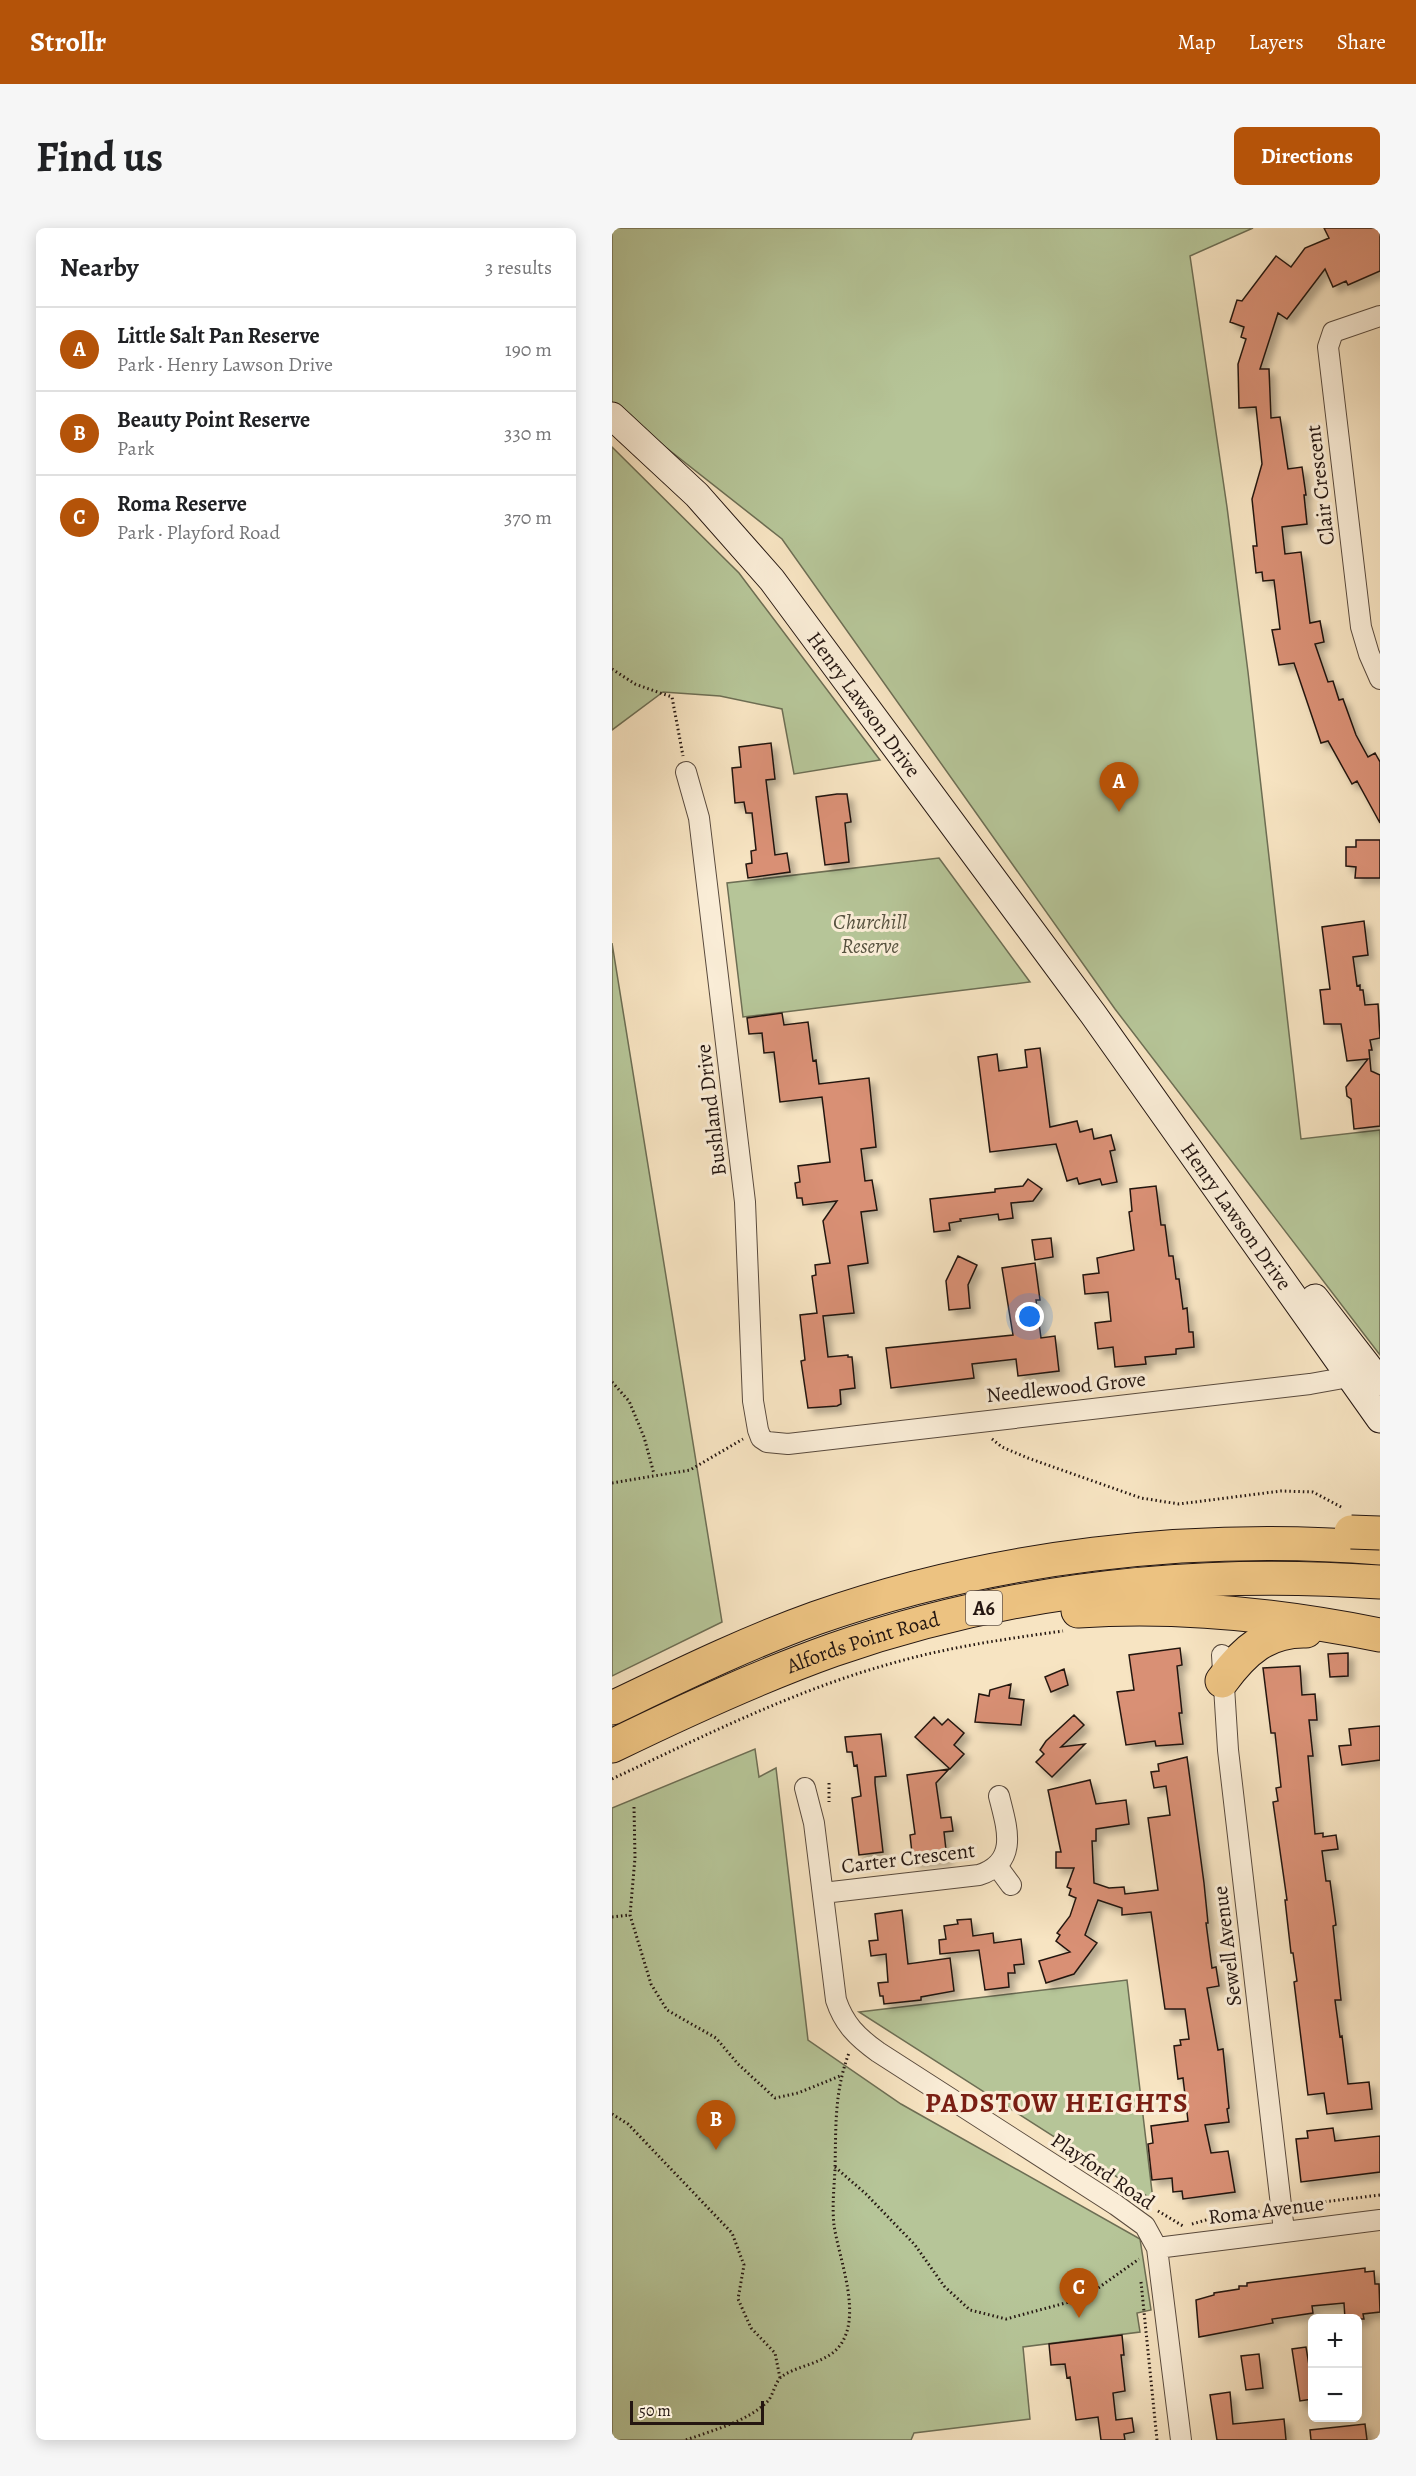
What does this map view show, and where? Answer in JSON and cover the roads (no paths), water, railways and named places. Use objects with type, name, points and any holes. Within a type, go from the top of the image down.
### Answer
[{"type":"highway","name":"Alfords Point Road","points":[[612,1708],[728,1653],[804,1623],[880,1598],[1120,1539],[1233,1531],[1364,1534]]},
{"type":"highway","name":"Alfords Point Road","points":[[612,1746],[774,1672],[834,1650],[934,1620],[1005,1604],[1074,1591],[1164,1581],[1245,1577],[1380,1582]]},
{"type":"highway","name":"A6","points":[[774,1672],[857,1661],[964,1631],[1038,1617],[1093,1610],[1160,1609],[1229,1613],[1374,1634]]},
{"type":"highway","points":[[1222,1668],[1255,1645],[1279,1633],[1299,1631],[1374,1634]]},
{"type":"main road","name":"Henry Lawson Drive","points":[[612,416],[697,495],[772,580],[1093,1014],[1365,1374],[1380,1419]]},
{"type":"street","name":"Clair Crescent","points":[[1380,316],[1334,332],[1328,347],[1358,606],[1364,641],[1380,679]]},
{"type":"street","name":"Bushland Drive","points":[[686,772],[699,818],[746,1202],[751,1385],[762,1436]]},
{"type":"street","name":"Needlewood Grove","points":[[762,1436],[788,1444],[1311,1384],[1365,1374]]},
{"type":"street","name":"Sewell Avenue","points":[[1222,1668],[1284,2231]]},
{"type":"street","name":"Playford Road","points":[[806,1788],[814,1823],[836,2000],[848,2026],[878,2052],[1135,2217],[1152,2236],[1157,2248],[1181,2440]]},
{"type":"street","name":"Carter Crescent","points":[[823,1893],[979,1875],[997,1866],[1005,1856],[1007,1844],[1005,1821],[999,1796]]},
{"type":"street","name":"Carter Crescent","points":[[997,1866],[1011,1885]]},
{"type":"street","name":"Roma Avenue","points":[[1157,2248],[1380,2220]]},
{"type":"place","name":"Little Salt Pan Reserve","points":[[1119,812]]},
{"type":"place","name":"Beauty Point Reserve","points":[[716,2150]]},
{"type":"place","name":"Roma Reserve","points":[[1079,2318]]},
{"type":"district","name":"PADSTOW HEIGHTS","points":[[1057,2103]]},
{"type":"park label","name":"Churchill Reserve","points":[[870,934]]}]
